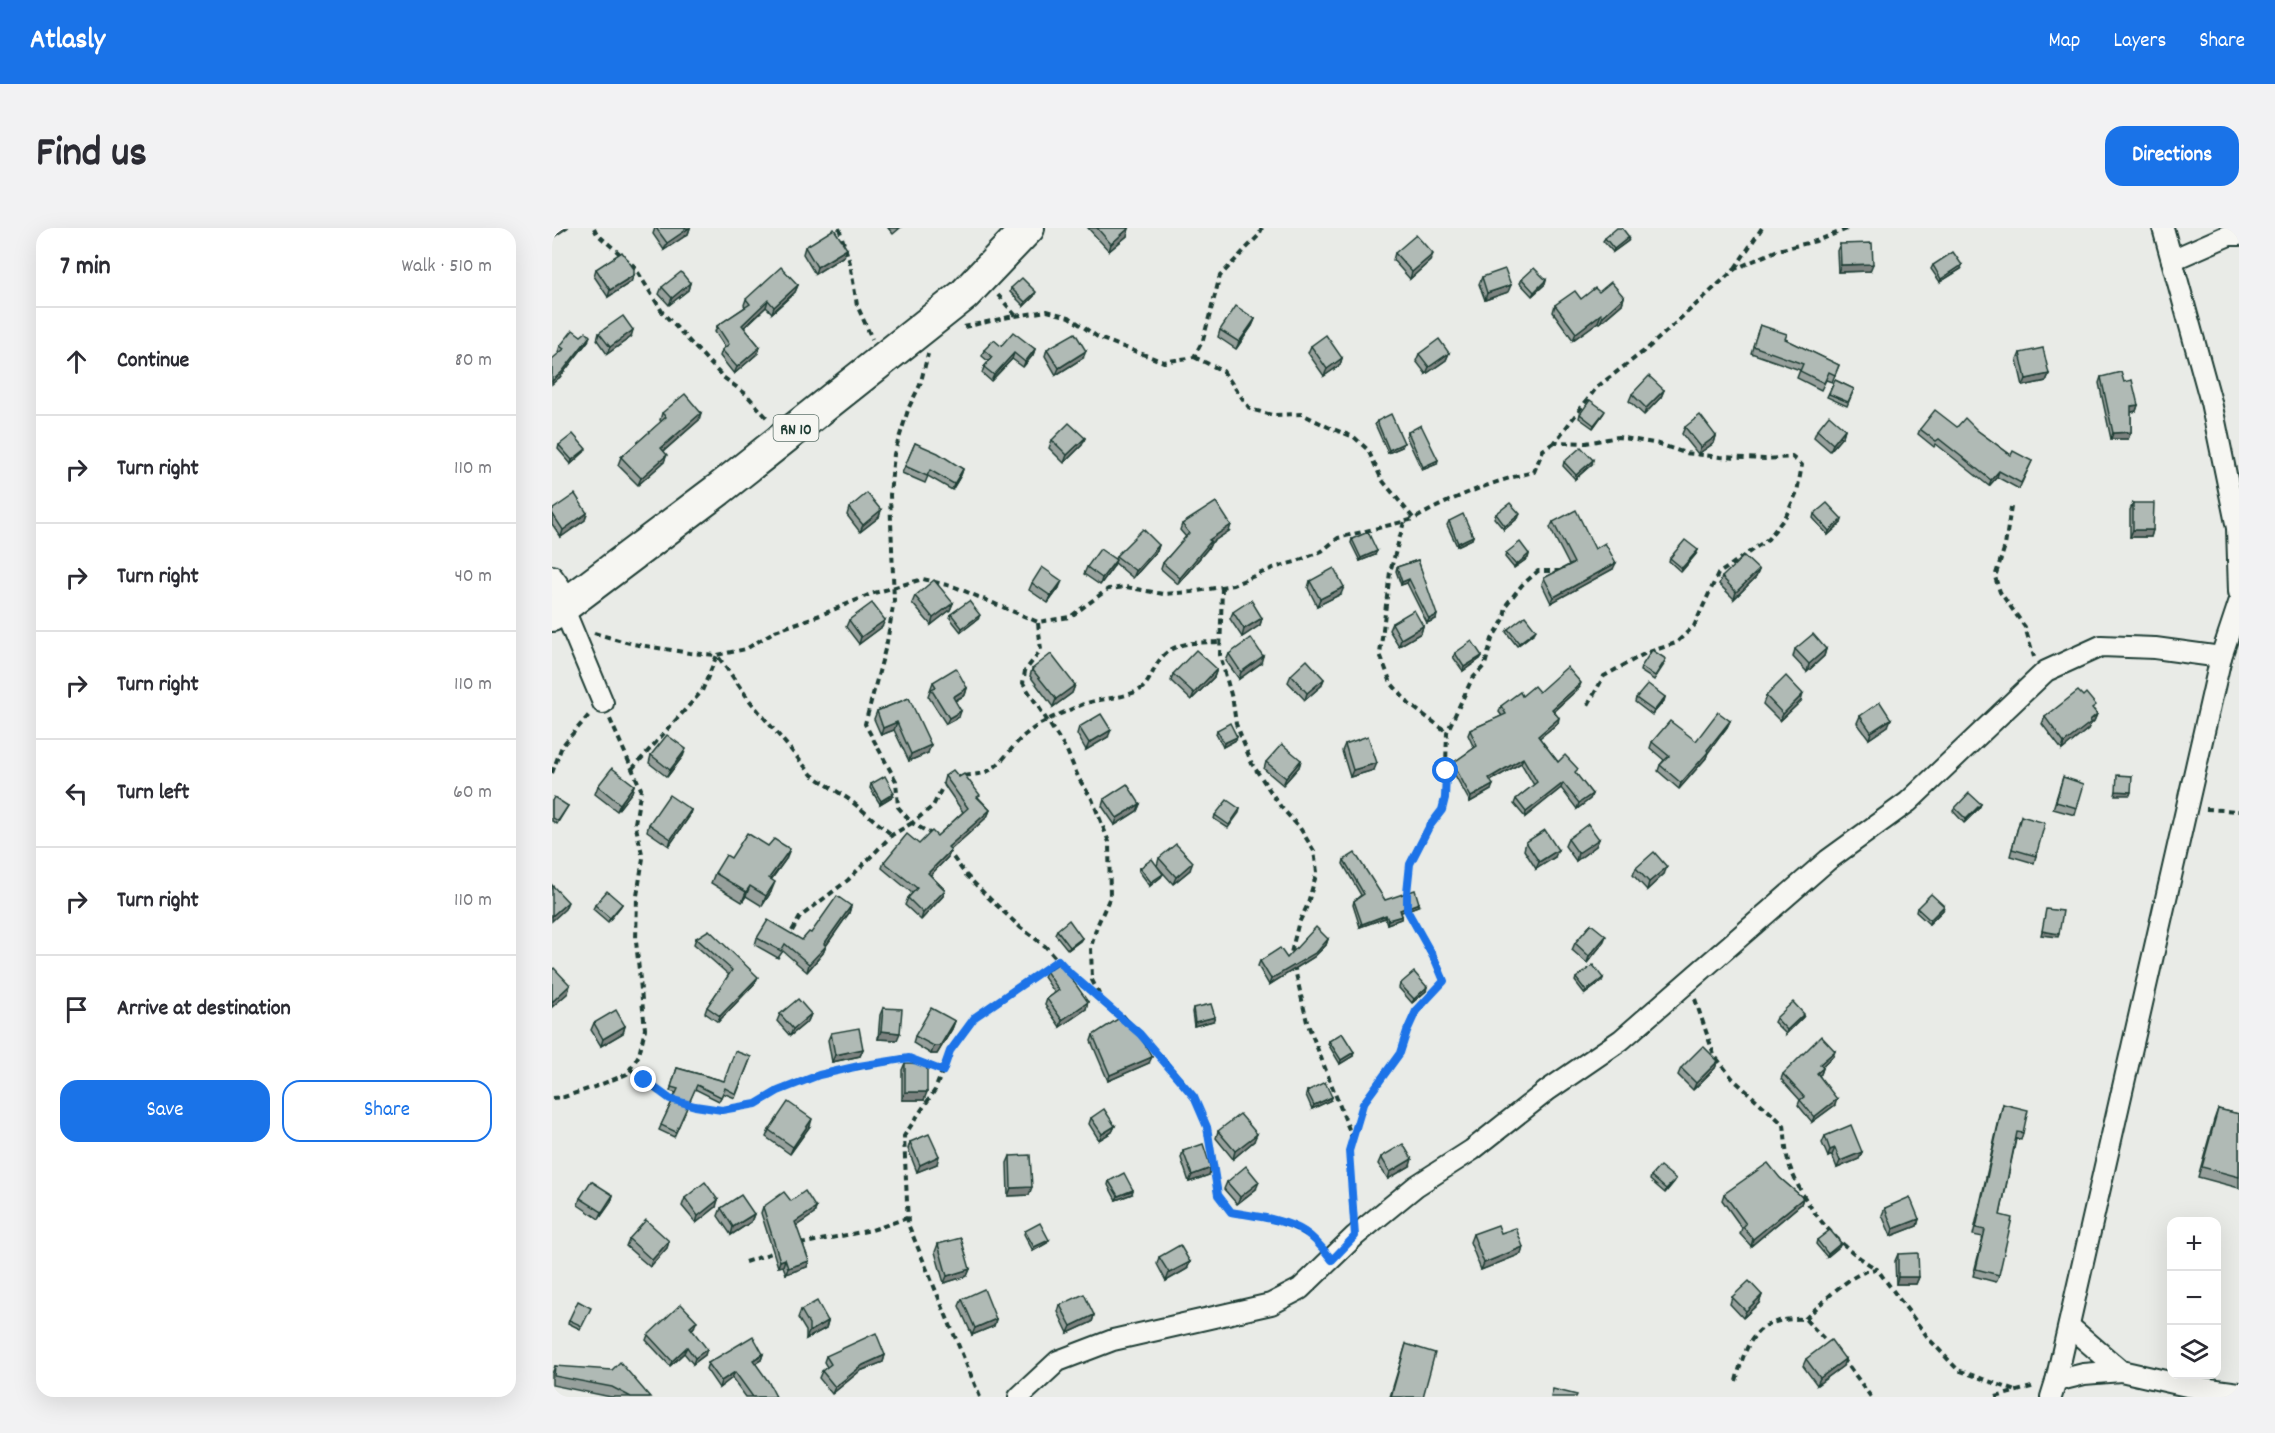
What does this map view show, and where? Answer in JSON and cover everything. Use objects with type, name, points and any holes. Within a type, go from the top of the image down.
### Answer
[{"type":"main road","name":"RN 10","points":[[562,617],[964,295],[1028,228]]},
{"type":"street","points":[[2163,228],[2211,402],[2237,528],[2239,592]]},
{"type":"street","points":[[2172,260],[2229,235],[2239,235]]},
{"type":"street","points":[[552,576],[560,587],[562,617],[603,703]]},
{"type":"street","points":[[2053,1389],[2221,657],[2239,603]]},
{"type":"street","points":[[1019,1397],[1058,1361],[1113,1340],[1271,1304],[1300,1289],[1355,1236],[1416,1186],[1472,1150],[1548,1090],[1621,1040],[1828,860],[1908,802],[2046,671],[2101,646],[2155,648],[2221,657]]},
{"type":"street","points":[[2069,1326],[2121,1371]]},
{"type":"street","points":[[2053,1389],[2084,1374],[2121,1371],[2187,1386],[2239,1394]]},
{"type":"path","points":[[594,228],[597,234],[634,266],[663,313],[723,377],[746,393],[784,438]]},
{"type":"path","points":[[839,228],[850,263],[857,305],[883,359]]},
{"type":"path","points":[[1194,357],[1203,340],[1220,276],[1259,235],[1262,228]]},
{"type":"path","points":[[562,617],[633,644],[717,655],[746,649],[775,631],[870,594],[923,579],[955,587],[1038,622],[1070,617],[1108,589],[1126,587],[1163,594],[1233,585],[1322,551],[1338,538],[1414,519],[1431,509],[1503,478],[1534,472],[1543,450],[1555,442],[1597,387],[1648,348],[1735,269],[1762,228]]},
{"type":"path","points":[[1735,269],[1778,250],[1816,242],[1850,228]]},
{"type":"path","points":[[1332,1260],[1304,1231],[1267,1218],[1231,1212],[1218,1195],[1207,1127],[1194,1097],[1140,1034],[1102,1002],[1045,946],[1021,928],[966,875],[940,840],[912,823],[898,807],[896,781],[877,750],[865,724],[887,642],[894,601],[890,495],[894,454],[929,356],[919,331],[966,327],[1010,316],[1047,311],[1070,317],[1099,338],[1164,362],[1194,357],[1223,371],[1250,409],[1272,415],[1302,414],[1354,437],[1368,450],[1382,480],[1414,519]]},
{"type":"path","points":[[1555,442],[1586,443],[1618,437],[1659,444],[1685,453],[1720,457],[1792,457],[1802,465],[1797,492],[1786,516],[1768,539],[1718,574],[1694,626],[1676,643],[1646,653],[1604,676],[1588,705]]},
{"type":"path","points":[[2011,507],[2006,546],[1995,577],[2000,592],[2025,627],[2035,660],[2046,671]]},
{"type":"path","points":[[1404,521],[1390,572],[1380,654],[1391,684],[1409,704],[1447,732]]},
{"type":"path","points":[[1355,1236],[1349,1151],[1363,1104],[1400,1053],[1416,1011],[1444,981],[1407,910],[1407,893],[1410,864],[1429,827],[1442,810],[1445,798],[1447,732],[1472,679],[1485,665],[1492,639],[1504,619],[1506,605],[1522,585],[1538,572],[1560,571]]},
{"type":"path","points":[[1222,586],[1220,655],[1236,723],[1252,764],[1281,807],[1300,828],[1314,851],[1317,872],[1307,906],[1298,925],[1291,953],[1307,1022],[1353,1138]]},
{"type":"path","points":[[1038,622],[1041,650],[1025,671],[1023,684],[1067,751],[1079,779],[1092,799],[1109,842],[1110,897],[1097,926],[1091,947],[1092,980],[1102,1002]]},
{"type":"path","points":[[792,931],[800,917],[848,880],[892,835],[933,806],[941,790],[960,776],[973,776],[991,770],[1026,734],[1080,705],[1099,699],[1122,696],[1141,688],[1150,678],[1162,654],[1183,644],[1220,642]]},
{"type":"path","points":[[632,769],[702,691],[717,655]]},
{"type":"path","points":[[717,655],[750,701],[812,775],[850,800],[892,835]]},
{"type":"path","points":[[552,773],[562,746],[584,720],[603,703],[641,789],[635,823],[643,858],[637,896],[636,941],[645,1029],[639,1055],[627,1074],[564,1097],[552,1098]]},
{"type":"path","points":[[2187,807],[2239,811]]},
{"type":"path","points":[[980,1397],[908,1224],[904,1136],[935,1090],[950,1051],[975,1017],[1058,960]]},
{"type":"path","points":[[1689,981],[1714,1055],[1733,1079],[1784,1125],[1789,1166],[1816,1216],[1855,1256],[1877,1269],[1929,1340],[1958,1370],[2016,1391]]},
{"type":"path","points":[[630,1069],[670,1099],[722,1110],[756,1104],[778,1091],[819,1075],[859,1066],[909,1058],[943,1071]]},
{"type":"path","points":[[799,1245],[872,1230],[907,1218]]},
{"type":"path","points":[[745,1262],[788,1248]]},
{"type":"path","points":[[1805,1319],[1831,1294],[1856,1276],[1868,1270],[1877,1269]]},
{"type":"path","points":[[1736,1381],[1743,1353],[1758,1329],[1786,1318],[1805,1319],[1833,1348]]},
{"type":"path","points":[[1840,1355],[1871,1397]]},
{"type":"path","points":[[1996,1397],[2016,1391],[2053,1389]]},
{"type":"building","points":[[656,228],[689,228],[667,243]]},
{"type":"building","points":[[1097,228],[1129,228],[1111,244]]},
{"type":"building","points":[[1617,228],[1622,228],[1629,237],[1614,249],[1605,238]]},
{"type":"building","points":[[834,229],[847,249],[817,267],[805,247]]},
{"type":"building","points":[[1416,235],[1433,254],[1412,272],[1395,253]]},
{"type":"building","points":[[1872,243],[1873,264],[1841,265],[1840,244]]},
{"type":"building","points":[[622,252],[634,269],[634,275],[610,290],[596,269]]},
{"type":"building","points":[[1953,252],[1962,265],[1941,279],[1933,265]]},
{"type":"building","points":[[781,267],[798,285],[774,307],[768,300],[742,325],[760,347],[737,367],[722,350],[729,344],[717,326],[750,304],[746,299]]},
{"type":"building","points":[[1534,268],[1546,280],[1534,292],[1522,279]]},
{"type":"building","points":[[1505,269],[1511,285],[1487,293],[1482,277]]},
{"type":"building","points":[[681,272],[690,283],[672,298],[662,287]]},
{"type":"building","points":[[1022,278],[1036,292],[1025,302],[1011,288]]},
{"type":"building","points":[[1611,282],[1624,297],[1603,316],[1601,314],[1576,333],[1555,305],[1575,291],[1581,299],[1595,288],[1599,292]]},
{"type":"building","points":[[1236,306],[1255,319],[1239,342],[1220,330]]},
{"type":"building","points":[[623,316],[633,330],[610,347],[599,333]]},
{"type":"building","points":[[1760,325],[1787,334],[1785,339],[1839,365],[1835,375],[1829,372],[1824,383],[1800,371],[1803,364],[1753,346]]},
{"type":"building","points":[[573,330],[581,336],[586,332],[590,336],[562,372],[552,381],[552,359],[564,349],[560,346]]},
{"type":"building","points":[[1013,332],[1035,349],[1025,362],[1014,353],[994,375],[984,367],[992,357],[984,350],[994,340],[1001,346]]},
{"type":"building","points":[[1075,333],[1086,351],[1059,368],[1047,349]]},
{"type":"building","points":[[1326,335],[1342,358],[1327,369],[1311,346]]},
{"type":"building","points":[[1439,339],[1449,353],[1429,367],[1419,354]]},
{"type":"building","points":[[2043,348],[2049,374],[2026,379],[2020,353]]},
{"type":"building","points":[[2121,372],[2124,382],[2132,380],[2138,405],[2131,406],[2131,432],[2113,433],[2101,377]]},
{"type":"building","points":[[1649,376],[1664,390],[1646,408],[1632,394]]},
{"type":"building","points":[[1835,380],[1854,389],[1848,402],[1829,394]]},
{"type":"building","points":[[685,394],[701,413],[661,448],[667,455],[641,478],[621,457],[666,417],[662,413]]},
{"type":"building","points":[[1590,400],[1605,411],[1594,425],[1580,414]]},
{"type":"building","points":[[1935,410],[1957,427],[1965,418],[1978,431],[2011,455],[2013,451],[2032,461],[2021,483],[1999,471],[1991,480],[1939,439],[1936,441],[1920,429]]},
{"type":"building","points":[[1391,414],[1404,443],[1389,450],[1377,421]]},
{"type":"building","points":[[1700,415],[1716,436],[1701,447],[1685,427]]},
{"type":"building","points":[[1829,415],[1845,429],[1833,444],[1817,430]]},
{"type":"building","points":[[1069,423],[1085,438],[1067,455],[1052,440]]},
{"type":"building","points":[[1421,425],[1438,460],[1423,467],[1408,432]]},
{"type":"building","points":[[573,434],[586,449],[572,460],[559,445]]},
{"type":"building","points":[[915,443],[938,453],[963,469],[954,484],[930,470],[927,476],[905,466]]},
{"type":"building","points":[[1581,447],[1593,460],[1576,475],[1564,462]]},
{"type":"building","points":[[867,493],[881,510],[863,525],[849,508]]},
{"type":"building","points":[[575,494],[587,513],[563,530],[552,510]]},
{"type":"building","points":[[1216,502],[1231,525],[1209,540],[1211,541],[1180,578],[1163,563],[1189,533],[1182,524]]},
{"type":"building","points":[[1510,503],[1520,514],[1505,526],[1496,514]]},
{"type":"building","points":[[1827,503],[1842,519],[1829,531],[1814,514]]},
{"type":"building","points":[[2133,503],[2154,503],[2153,530],[2133,530]]},
{"type":"building","points":[[1576,510],[1595,549],[1605,543],[1616,563],[1554,597],[1544,578],[1574,563],[1553,522]]},
{"type":"building","points":[[1463,514],[1473,536],[1458,543],[1449,521]]},
{"type":"building","points":[[1143,529],[1159,545],[1136,571],[1116,556]]},
{"type":"building","points":[[1368,532],[1377,551],[1361,558],[1352,539]]},
{"type":"building","points":[[1685,540],[1698,550],[1682,568],[1670,558]]},
{"type":"building","points":[[1520,542],[1529,554],[1516,565],[1506,553]]},
{"type":"building","points":[[1100,549],[1116,560],[1102,578],[1087,567]]},
{"type":"building","points":[[1744,556],[1759,570],[1736,592],[1722,577]]},
{"type":"building","points":[[1418,560],[1437,615],[1429,619],[1409,579],[1402,582],[1397,567]]},
{"type":"building","points":[[1042,567],[1062,581],[1051,596],[1032,583]]},
{"type":"building","points":[[1334,568],[1344,587],[1320,599],[1310,581]]},
{"type":"building","points":[[934,580],[953,603],[933,618],[915,596]]},
{"type":"building","points":[[1251,600],[1262,618],[1244,629],[1233,612]]},
{"type":"building","points":[[969,601],[980,615],[962,628],[951,614]]},
{"type":"building","points":[[872,603],[885,620],[861,637],[849,620]]},
{"type":"building","points":[[1414,610],[1423,626],[1401,639],[1392,623]]},
{"type":"building","points":[[1525,616],[1536,630],[1519,643],[1508,629]]},
{"type":"building","points":[[1813,634],[1826,649],[1809,664],[1795,649]]},
{"type":"building","points":[[1251,638],[1263,656],[1241,672],[1229,654]]},
{"type":"building","points":[[1472,641],[1482,656],[1464,667],[1455,653]]},
{"type":"building","points":[[1196,650],[1217,669],[1194,693],[1173,674]]},
{"type":"building","points":[[1652,650],[1666,659],[1655,676],[1641,667]]},
{"type":"building","points":[[1051,654],[1075,685],[1056,699],[1032,669]]},
{"type":"building","points":[[1307,660],[1324,679],[1307,693],[1291,675]]},
{"type":"building","points":[[1567,667],[1581,683],[1552,709],[1559,718],[1538,736],[1558,762],[1565,755],[1578,769],[1575,772],[1592,794],[1579,803],[1563,783],[1526,812],[1516,799],[1537,782],[1523,758],[1489,778],[1493,785],[1471,797],[1453,763],[1477,746],[1470,730],[1506,714],[1501,706],[1520,692],[1522,696],[1534,686],[1539,692]]},
{"type":"building","points":[[956,668],[967,688],[953,697],[961,711],[949,718],[931,689],[936,687],[933,682]]},
{"type":"building","points":[[1786,676],[1803,694],[1783,714],[1766,696]]},
{"type":"building","points":[[1648,684],[1665,697],[1654,711],[1636,698]]},
{"type":"building","points":[[2078,691],[2083,696],[2086,693],[2096,705],[2092,708],[2097,714],[2090,720],[2091,722],[2064,743],[2045,717]]},
{"type":"building","points":[[909,698],[931,745],[911,754],[897,722],[883,728],[877,711]]},
{"type":"building","points":[[1880,702],[1891,719],[1871,732],[1860,716]]},
{"type":"building","points":[[1718,712],[1730,721],[1707,750],[1708,752],[1681,783],[1660,765],[1669,756],[1652,742],[1670,721],[1696,741]]},
{"type":"building","points":[[1101,714],[1111,730],[1089,743],[1079,727]]},
{"type":"building","points":[[1230,723],[1237,737],[1224,743],[1217,730]]},
{"type":"building","points":[[667,735],[686,749],[670,770],[651,755]]},
{"type":"building","points":[[1368,736],[1377,763],[1353,770],[1345,744]]},
{"type":"building","points":[[1282,744],[1301,760],[1286,778],[1266,762]]},
{"type":"building","points":[[612,768],[634,785],[620,804],[598,786]]},
{"type":"building","points":[[953,770],[959,777],[964,774],[980,795],[977,797],[990,810],[948,847],[951,850],[928,873],[945,890],[923,913],[908,898],[917,888],[884,862],[907,834],[919,844],[932,831],[937,836],[968,808],[945,776]]},
{"type":"building","points":[[2117,775],[2132,776],[2131,792],[2116,791]]},
{"type":"building","points":[[885,776],[894,793],[881,801],[871,784]]},
{"type":"building","points":[[2063,777],[2084,784],[2077,808],[2056,802]]},
{"type":"building","points":[[1127,784],[1140,804],[1117,818],[1104,799]]},
{"type":"building","points":[[1969,793],[1981,804],[1966,819],[1955,808]]},
{"type":"building","points":[[669,795],[691,810],[671,839],[649,824]]},
{"type":"building","points":[[554,797],[568,806],[558,821],[552,817]]},
{"type":"building","points":[[1227,800],[1240,809],[1229,825],[1215,815]]},
{"type":"building","points":[[2021,816],[2045,823],[2036,856],[2012,849]]},
{"type":"building","points":[[1588,824],[1599,839],[1578,853],[1568,839]]},
{"type":"building","points":[[1545,830],[1558,850],[1539,862],[1526,842]]},
{"type":"building","points":[[747,833],[768,846],[774,839],[790,849],[769,878],[775,882],[766,896],[750,886],[746,892],[715,873],[726,855],[731,858]]},
{"type":"building","points":[[1176,844],[1193,862],[1176,877],[1159,858]]},
{"type":"building","points":[[1654,852],[1667,867],[1649,882],[1636,868]]},
{"type":"building","points":[[1355,853],[1385,900],[1415,890],[1419,903],[1400,910],[1402,916],[1388,920],[1386,915],[1362,924],[1354,901],[1364,894],[1344,860]]},
{"type":"building","points":[[1152,859],[1163,874],[1151,882],[1140,868]]},
{"type":"building","points":[[552,885],[568,902],[552,916]]},
{"type":"building","points":[[607,891],[622,904],[610,918],[595,905]]},
{"type":"building","points":[[1931,894],[1944,906],[1930,920],[1917,908]]},
{"type":"building","points":[[837,896],[851,906],[824,944],[826,946],[809,964],[785,944],[781,951],[757,938],[768,920],[802,940],[809,932],[811,933]]},
{"type":"building","points":[[2046,909],[2063,911],[2059,934],[2042,931]]},
{"type":"building","points":[[1069,920],[1082,938],[1070,947],[1057,930]]},
{"type":"building","points":[[1591,924],[1606,936],[1589,956],[1575,943]]},
{"type":"building","points":[[1316,927],[1328,939],[1317,952],[1271,979],[1260,961],[1280,948],[1287,958]]},
{"type":"building","points":[[709,930],[758,977],[720,1016],[707,1007],[732,970],[696,938]]},
{"type":"building","points":[[1060,962],[1088,1002],[1062,1020],[1047,999],[1059,990],[1046,971]]},
{"type":"building","points":[[1593,965],[1603,978],[1586,991],[1576,978]]},
{"type":"building","points":[[554,968],[570,985],[552,1002],[552,970]]},
{"type":"building","points":[[1414,972],[1427,987],[1414,999],[1400,984]]},
{"type":"building","points":[[798,999],[811,1014],[793,1029],[780,1014]]},
{"type":"building","points":[[1793,1002],[1804,1014],[1787,1030],[1776,1018]]},
{"type":"building","points":[[1211,1004],[1215,1017],[1195,1022],[1193,1008]]},
{"type":"building","points":[[883,1008],[902,1009],[900,1033],[881,1031]]},
{"type":"building","points":[[931,1008],[955,1021],[940,1046],[934,1046],[915,1036]]},
{"type":"building","points":[[616,1010],[625,1026],[603,1039],[594,1023]]},
{"type":"building","points":[[1124,1015],[1134,1029],[1136,1027],[1152,1057],[1110,1075],[1093,1035]]},
{"type":"building","points":[[859,1028],[863,1049],[835,1055],[831,1033]]},
{"type":"building","points":[[1342,1033],[1354,1052],[1341,1060],[1329,1041]]},
{"type":"building","points":[[1821,1036],[1835,1051],[1820,1064],[1823,1068],[1817,1073],[1837,1099],[1814,1117],[1800,1100],[1804,1097],[1783,1074]]},
{"type":"building","points":[[1703,1046],[1718,1061],[1696,1083],[1681,1068]]},
{"type":"building","points":[[735,1051],[751,1057],[736,1094],[725,1088],[721,1097],[697,1085],[676,1132],[661,1125],[678,1089],[671,1087],[677,1068],[724,1081]]},
{"type":"building","points":[[905,1063],[927,1063],[927,1092],[905,1092]]},
{"type":"building","points":[[1325,1082],[1332,1097],[1314,1105],[1307,1091]]},
{"type":"building","points":[[788,1102],[812,1119],[793,1147],[769,1130]]},
{"type":"building","points":[[2003,1104],[2028,1110],[2023,1133],[2017,1132],[2000,1215],[2012,1218],[1999,1275],[1976,1269],[1985,1230],[1976,1228]]},
{"type":"building","points":[[1104,1109],[1115,1126],[1102,1134],[1091,1118]]},
{"type":"building","points":[[2218,1109],[2239,1114],[2239,1177],[2202,1167]]},
{"type":"building","points":[[1240,1114],[1257,1134],[1235,1151],[1218,1131]]},
{"type":"building","points":[[1851,1125],[1862,1152],[1840,1161],[1835,1148],[1830,1150],[1825,1136]]},
{"type":"building","points":[[929,1134],[939,1156],[920,1165],[910,1142]]},
{"type":"building","points":[[1203,1144],[1211,1168],[1192,1175],[1183,1151]]},
{"type":"building","points":[[1403,1144],[1412,1159],[1390,1172],[1381,1157]]},
{"type":"building","points":[[1030,1155],[1032,1187],[1011,1188],[1010,1156]]},
{"type":"building","points":[[1768,1163],[1780,1178],[1803,1198],[1753,1239],[1743,1227],[1746,1224],[1724,1194]]},
{"type":"building","points":[[1246,1166],[1259,1182],[1240,1197],[1227,1182]]},
{"type":"building","points":[[1660,1166],[1676,1179],[1666,1189],[1651,1176]]},
{"type":"building","points":[[1124,1173],[1133,1190],[1118,1196],[1109,1181]]},
{"type":"building","points":[[591,1181],[613,1195],[602,1212],[580,1198]]},
{"type":"building","points":[[705,1182],[718,1200],[698,1216],[685,1198]]},
{"type":"building","points":[[805,1191],[816,1208],[795,1222],[809,1261],[788,1268],[785,1259],[780,1261],[763,1207],[784,1192],[791,1201]]},
{"type":"building","points":[[741,1195],[754,1214],[733,1227],[721,1208]]},
{"type":"building","points":[[1910,1197],[1919,1219],[1893,1229],[1885,1208]]},
{"type":"building","points":[[646,1220],[669,1241],[652,1260],[629,1239]]},
{"type":"building","points":[[1040,1223],[1049,1240],[1034,1247],[1025,1231]]},
{"type":"building","points":[[1498,1225],[1501,1233],[1516,1228],[1523,1247],[1484,1263],[1473,1234]]},
{"type":"building","points":[[1830,1230],[1841,1243],[1828,1254],[1817,1240]]},
{"type":"building","points":[[961,1238],[970,1269],[947,1276],[938,1244]]},
{"type":"building","points":[[1180,1245],[1190,1262],[1169,1273],[1159,1257]]},
{"type":"building","points":[[1918,1253],[1919,1277],[1898,1277],[1898,1254]]},
{"type":"building","points":[[1749,1281],[1762,1295],[1746,1311],[1732,1297]]},
{"type":"building","points":[[984,1289],[996,1319],[975,1328],[962,1299]]},
{"type":"building","points":[[1084,1294],[1094,1315],[1071,1326],[1060,1305]]},
{"type":"building","points":[[578,1301],[591,1308],[582,1326],[569,1320]]},
{"type":"building","points":[[817,1301],[828,1321],[809,1332],[809,1324],[801,1310]]},
{"type":"building","points":[[681,1304],[697,1321],[690,1327],[707,1349],[695,1358],[687,1347],[672,1361],[648,1335]]},
{"type":"building","points":[[876,1333],[885,1355],[863,1365],[835,1387],[822,1371],[831,1364],[826,1356]]},
{"type":"building","points":[[753,1336],[763,1354],[753,1360],[776,1397],[753,1397],[735,1372],[721,1381],[708,1363]]},
{"type":"building","points":[[1831,1340],[1845,1359],[1820,1378],[1806,1359]]},
{"type":"building","points":[[1406,1344],[1435,1353],[1423,1397],[1391,1397]]},
{"type":"building","points":[[620,1362],[650,1397],[631,1397],[612,1387],[554,1376],[555,1366],[612,1370]]},
{"type":"building","points":[[1553,1389],[1577,1395],[1576,1397],[1551,1397]]},
{"type":"route","points":[[644,1080],[670,1099],[722,1110],[756,1104],[778,1091],[819,1075],[859,1066],[909,1058],[943,1071],[950,1051],[975,1017],[1058,960],[1140,1034],[1194,1097],[1207,1127],[1218,1195],[1231,1212],[1267,1218],[1304,1231],[1332,1260],[1355,1236],[1349,1151],[1363,1104],[1400,1053],[1416,1011],[1444,981],[1407,910],[1407,893],[1410,864],[1429,827],[1442,810],[1446,771]]}]
